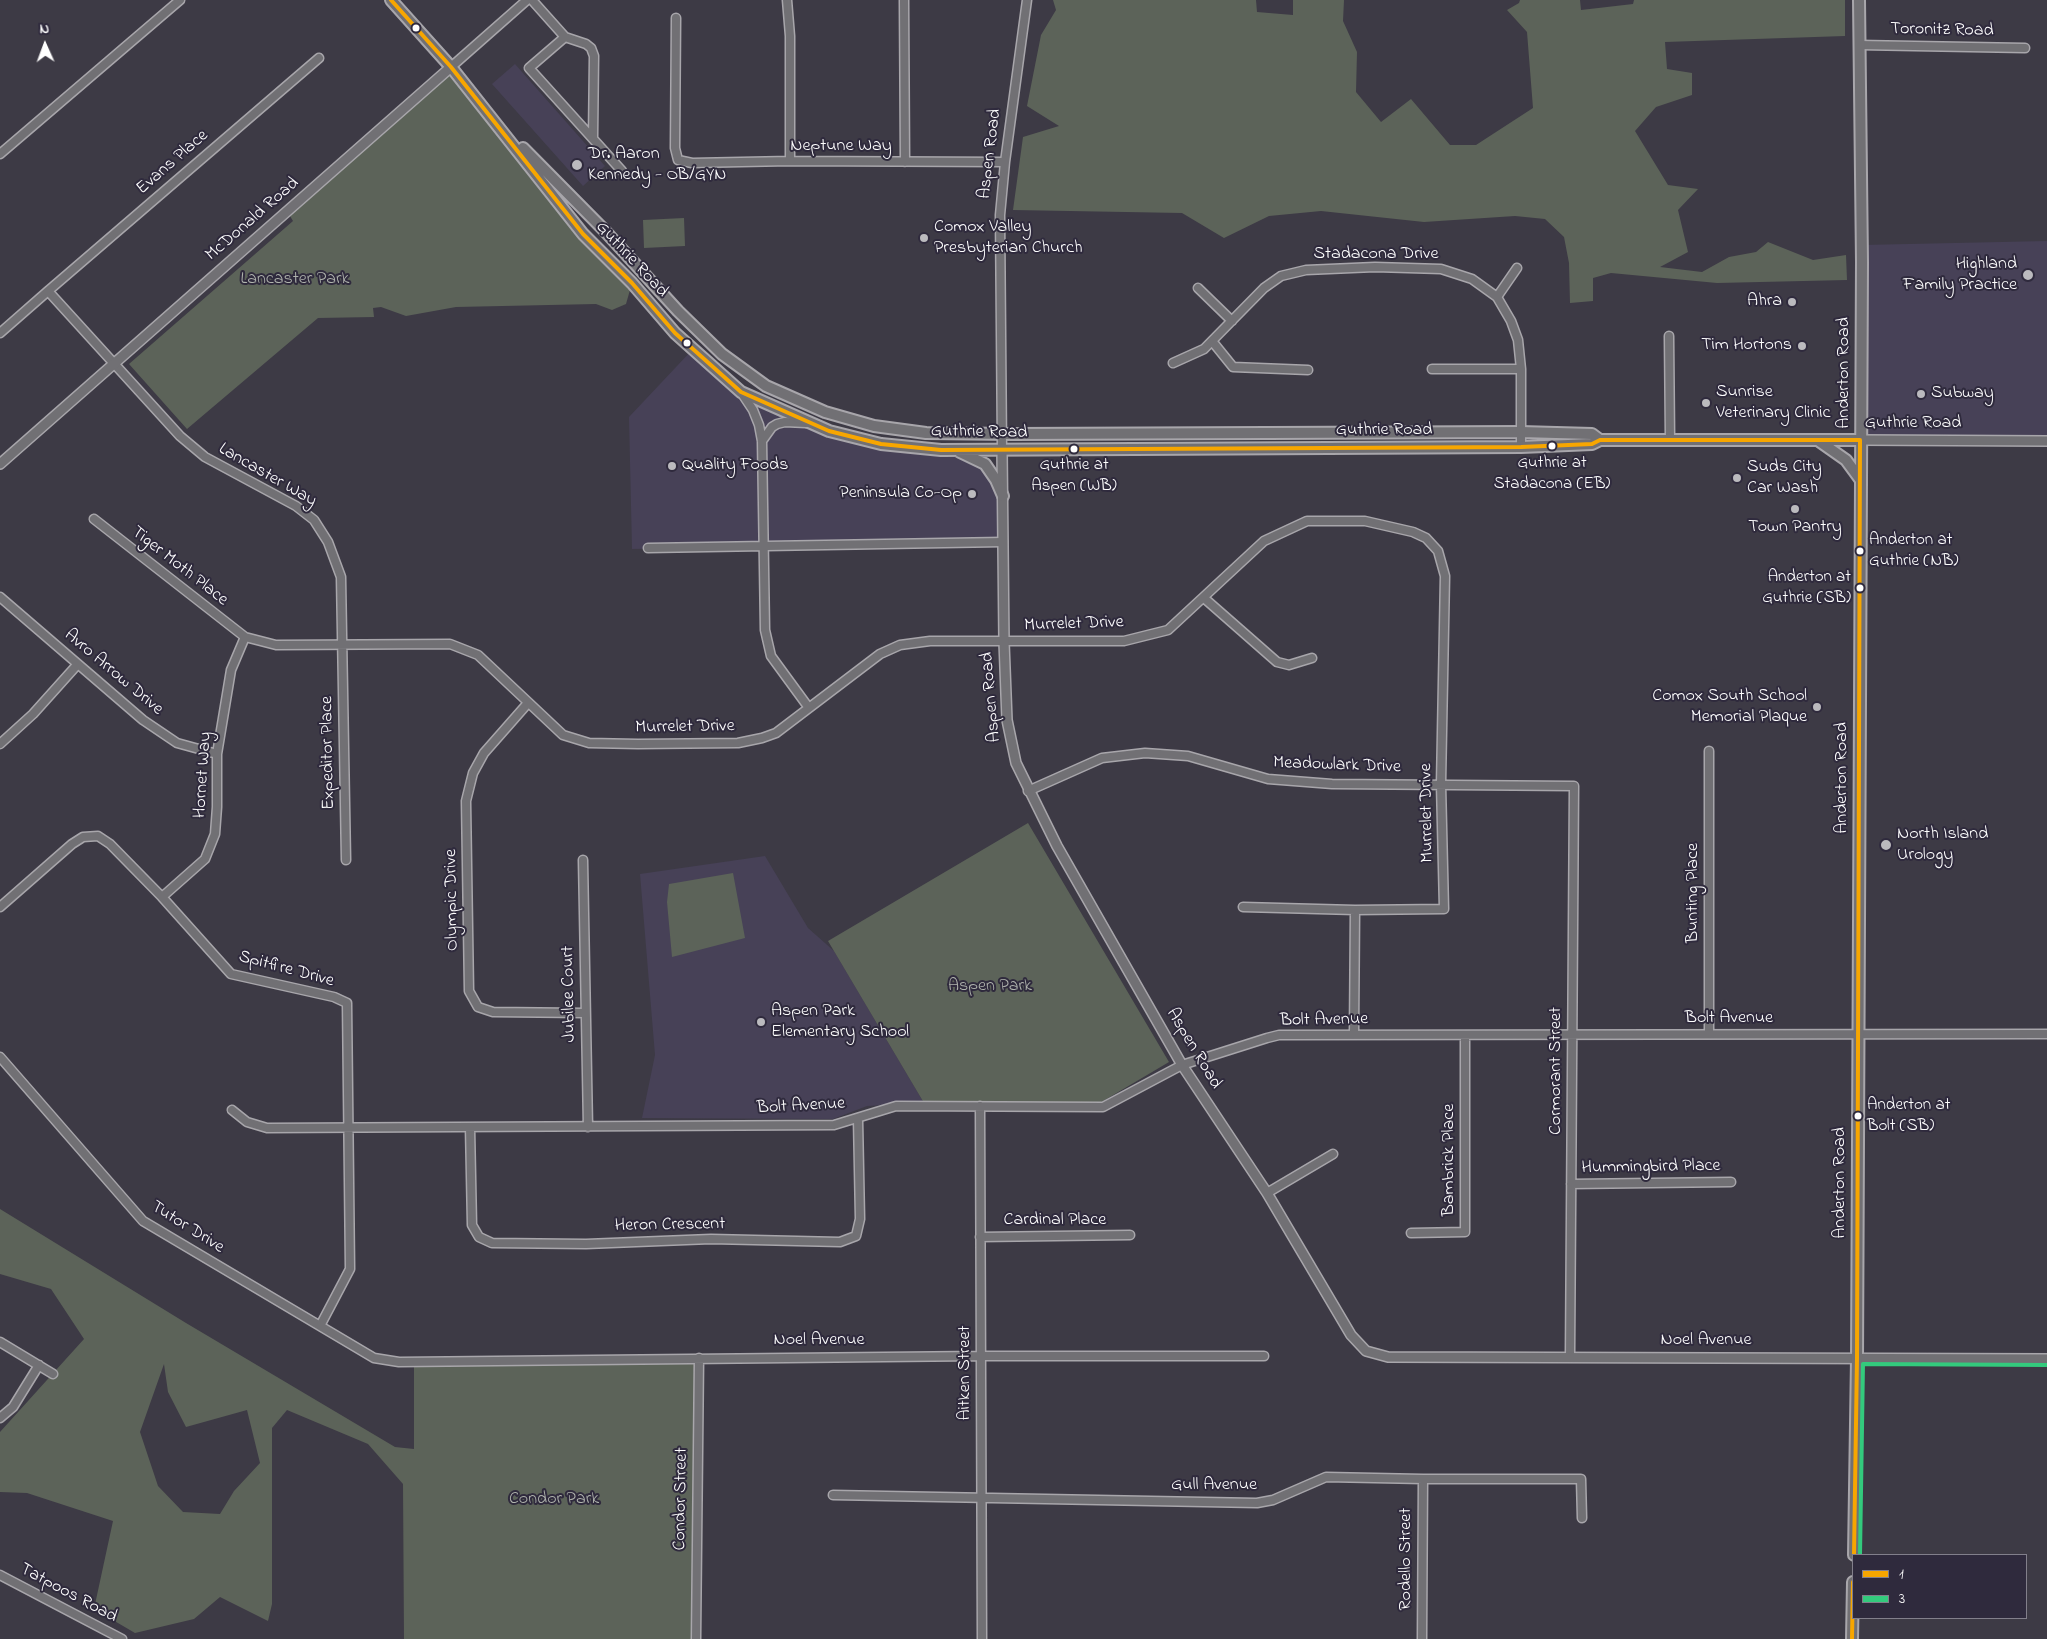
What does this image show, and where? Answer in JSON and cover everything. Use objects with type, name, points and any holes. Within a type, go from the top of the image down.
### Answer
[{"type":"main road","name":"Guthrie Road","points":[[391,0],[451,67],[583,234],[632,283],[675,333],[741,392],[828,431],[881,444],[954,450],[1521,447],[1592,444],[1600,440],[1860,440]]},
{"type":"main road","name":"Anderton Road","points":[[1854,1554],[1857,1358],[1862,253],[1859,0]]},
{"type":"main road","name":"Guthrie Road","points":[[490,116],[606,230],[678,311],[722,354],[766,386],[825,412],[874,426],[926,433],[1521,432],[1592,434],[1600,440]]},
{"type":"main road","points":[[1818,440],[1846,460],[1860,479]]},
{"type":"main road","points":[[954,450],[984,464],[996,480],[1003,496]]},
{"type":"main road","points":[[1852,1619],[1852,1639]]},
{"type":"street","points":[[0,154],[180,0]]},
{"type":"street","name":"McDonald Road","points":[[0,464],[527,0]]},
{"type":"street","points":[[532,0],[565,37],[586,44],[591,48],[594,56],[593,138]]},
{"type":"street","points":[[787,0],[790,36],[790,161]]},
{"type":"street","points":[[904,0],[905,162]]},
{"type":"street","name":"Aspen Road","points":[[1028,0],[1005,162],[1000,215],[1004,642],[1007,720],[1016,763],[1028,791],[1057,846],[1182,1065],[1266,1193],[1351,1335],[1366,1351]]},
{"type":"street","name":"Neptune Way","points":[[676,18],[675,148],[678,160],[692,163],[790,161],[1005,162]]},
{"type":"street","points":[[565,37],[529,68],[622,171]]},
{"type":"street","name":"Toronitz Road","points":[[1859,45],[2025,48]]},
{"type":"street","name":"Evans Place","points":[[0,333],[319,58]]},
{"type":"street","name":"Stadacona Drive","points":[[1173,363],[1204,349],[1264,288],[1281,276],[1306,270],[1375,267],[1441,269],[1472,279],[1497,297],[1511,321],[1518,340],[1521,369],[1521,447]]},
{"type":"street","points":[[1497,297],[1517,268]]},
{"type":"street","points":[[1198,288],[1232,322]]},
{"type":"street","name":"Lancaster Way","points":[[48,291],[180,436],[205,457],[296,506],[314,520],[328,542],[341,577],[342,644]]},
{"type":"street","points":[[1669,336],[1670,440]]},
{"type":"street","points":[[1212,341],[1233,368],[1308,370]]},
{"type":"street","points":[[1432,369],[1521,369]]},
{"type":"street","points":[[741,392],[753,410],[759,425],[762,441],[764,630],[771,656],[809,708]]},
{"type":"street","points":[[762,441],[772,426],[777,424],[785,422],[809,423]]},
{"type":"street","name":"Guthrie Road","points":[[1860,440],[2047,441]]},
{"type":"street","name":"Tiger Moth Place","points":[[94,519],[245,638]]},
{"type":"street","name":"Murrelet Drive","points":[[245,638],[276,645],[450,644],[478,655],[563,735],[588,743],[738,743],[776,733],[880,654],[900,645],[930,641],[1124,641],[1168,630],[1264,541],[1307,521],[1365,521],[1397,527],[1426,538],[1438,551],[1445,576],[1442,784],[1444,909],[1355,910]]},
{"type":"street","points":[[648,548],[1003,542]]},
{"type":"street","name":"Avro Arrow Drive","points":[[0,597],[143,720],[177,743],[217,754]]},
{"type":"street","points":[[1204,598],[1277,662],[1289,665],[1312,658]]},
{"type":"street","name":"Hornet Way","points":[[162,897],[205,859],[215,834],[218,807],[217,754],[231,670],[245,638]]},
{"type":"street","name":"Expeditor Place","points":[[342,644],[346,860]]},
{"type":"street","points":[[0,744],[33,714],[77,665]]},
{"type":"street","name":"Olympic Drive","points":[[528,703],[484,753],[473,773],[466,801],[469,991],[478,1007],[493,1012],[585,1013]]},
{"type":"street","name":"Bunting Place","points":[[1709,751],[1709,1034]]},
{"type":"street","name":"Meadowlark Drive","points":[[1028,791],[1102,758],[1145,753],[1188,756],[1268,779],[1332,784],[1570,786]]},
{"type":"street","points":[[1570,786],[1571,778]]},
{"type":"street","name":"Cormorant Street","points":[[1570,786],[1572,1035],[1570,1357]]},
{"type":"street","name":"Spitfire Drive","points":[[0,907],[72,844],[83,837],[98,836],[110,844],[162,897],[231,974],[334,997],[347,1003],[350,1128],[350,1270],[320,1326]]},
{"type":"street","name":"Jubilee Court","points":[[583,860],[588,1127]]},
{"type":"street","points":[[1243,907],[1355,910],[1354,1035]]},
{"type":"street","name":"Bolt Avenue","points":[[232,1110],[247,1122],[267,1128],[834,1124],[858,1119],[878,1110],[896,1106],[1103,1107],[1182,1065],[1279,1035],[2047,1034]]},
{"type":"street","name":"Bambrick Place","points":[[1411,1233],[1465,1232],[1465,1035]]},
{"type":"street","name":"Tutor Drive","points":[[0,1057],[143,1221],[374,1358]]},
{"type":"street","name":"Aitken Street","points":[[980,1106],[982,1639]]},
{"type":"street","name":"Heron Crescent","points":[[470,1127],[472,1225],[479,1237],[492,1242],[586,1244],[711,1238],[840,1242],[856,1236],[860,1219],[858,1119]]},
{"type":"street","points":[[1266,1193],[1333,1154]]},
{"type":"street","name":"Hummingbird Place","points":[[1571,1184],[1731,1182]]},
{"type":"street","name":"Cardinal Place","points":[[980,1237],[1130,1235]]},
{"type":"street","points":[[0,1342],[53,1374]]},
{"type":"street","name":"Noel Avenue","points":[[1366,1351],[1388,1357],[2047,1358]]},
{"type":"street","name":"Noel Avenue","points":[[374,1358],[399,1362],[981,1356],[1264,1356]]},
{"type":"street","name":"Condor Street","points":[[696,1639],[699,1358]]},
{"type":"street","points":[[0,1418],[13,1407],[39,1365]]},
{"type":"street","name":"Gull Avenue","points":[[833,1496],[1257,1503],[1273,1500],[1326,1477],[1581,1479],[1582,1518]]},
{"type":"street","name":"Rodello Street","points":[[1422,1639],[1423,1479]]},
{"type":"street","name":"Tatpoos Road","points":[[0,1575],[122,1639]]},
{"type":"shaded area","points":[[515,64],[605,166],[583,186],[492,84]]},
{"type":"shaded area","points":[[2047,241],[2047,441],[1860,440],[1862,245]]},
{"type":"shaded area","points":[[693,349],[741,392],[829,431],[941,450],[978,460],[1000,487],[1003,542],[632,549],[629,417]]},
{"type":"shaded area","points":[[765,856],[808,928],[834,951],[924,1103],[867,1106],[833,1119],[642,1118],[655,1055],[640,874]]},
{"type":"green space","points":[[1053,0],[1256,0],[1257,12],[1293,15],[1293,0],[1344,0],[1343,21],[1357,52],[1356,92],[1381,122],[1411,99],[1450,145],[1476,145],[1533,108],[1527,32],[1507,10],[1519,3],[1520,0],[1580,0],[1581,10],[1633,4],[1634,0],[1845,0],[1845,36],[1665,42],[1667,69],[1692,73],[1692,95],[1656,107],[1635,131],[1668,185],[1698,189],[1678,210],[1688,252],[1660,267],[1702,272],[1729,257],[1756,252],[1768,242],[1813,260],[1846,255],[1847,280],[1717,283],[1611,273],[1593,278],[1593,301],[1570,303],[1569,263],[1564,237],[1545,219],[1515,216],[1424,222],[1321,211],[1269,216],[1224,238],[1182,213],[1013,210],[1023,137],[1059,126],[1027,106],[1041,35],[1056,10]]},
{"type":"green space","name":"Lancaster Park","points":[[451,67],[583,234],[632,283],[626,304],[612,310],[596,304],[456,307],[406,316],[381,307],[373,308],[374,317],[318,318],[187,429],[129,364],[293,221],[287,211]]},
{"type":"green space","points":[[684,218],[685,246],[644,248],[643,220]]},
{"type":"green space","name":"Aspen Park","points":[[1028,823],[1169,1062],[1098,1104],[924,1103],[828,941]]},
{"type":"green space","points":[[733,873],[745,938],[672,957],[667,902],[669,884]]},
{"type":"green space","name":"Condor Park","points":[[0,1209],[186,1323],[395,1447],[414,1449],[414,1362],[699,1358],[696,1639],[404,1639],[403,1484],[368,1444],[287,1410],[272,1428],[272,1604],[268,1621],[220,1597],[194,1619],[135,1633],[94,1609],[113,1521],[27,1493],[0,1492],[0,1432],[84,1339],[51,1289],[0,1274]],"holes":[[[164,1364],[168,1392],[186,1427],[247,1410],[260,1463],[234,1491],[220,1514],[183,1512],[158,1486],[140,1432]]]},
{"type":"transit line","name":"1","points":[[391,0],[451,67],[583,234],[632,283],[675,333],[741,392],[829,431],[881,444],[941,450],[1521,447],[1592,444],[1600,440],[1860,440],[1857,1358],[1854,1554]]},
{"type":"transit line","name":"3","points":[[1860,1554],[1863,1364],[2047,1365]]},
{"type":"transit line","name":"1","points":[[1852,1619],[1852,1639]]},
{"type":"place","name":"Dr. Aaron Kennedy - OB/GYN","points":[[577,165]]},
{"type":"place","name":"Comox Valley Presbyterian Church","points":[[924,238]]},
{"type":"place","name":"Highland Family Practice","points":[[2028,275]]},
{"type":"place","name":"Ahra","points":[[1792,302]]},
{"type":"place","name":"Tim Hortons","points":[[1802,346]]},
{"type":"place","name":"Subway","points":[[1921,394]]},
{"type":"place","name":"Sunrise Veterinary Clinic","points":[[1706,403]]},
{"type":"place","name":"Guthrie at Stadacona (EB)","points":[[1552,446]]},
{"type":"place","name":"Guthrie at Aspen (WB)","points":[[1074,449]]},
{"type":"place","name":"Quality Foods","points":[[672,466]]},
{"type":"place","name":"Suds City Car Wash","points":[[1737,478]]},
{"type":"place","name":"Peninsula Co-Op","points":[[972,494]]},
{"type":"place","name":"Town Pantry","points":[[1795,509]]},
{"type":"place","name":"Anderton at Guthrie (NB)","points":[[1860,551]]},
{"type":"place","name":"Anderton at Guthrie (SB)","points":[[1860,588]]},
{"type":"place","name":"Comox South School Memorial Plaque","points":[[1817,707]]},
{"type":"place","name":"North Island Urology","points":[[1886,845]]},
{"type":"place","name":"Aspen Park Elementary School","points":[[761,1022]]},
{"type":"place","name":"Anderton at Bolt (SB)","points":[[1858,1116]]}]
